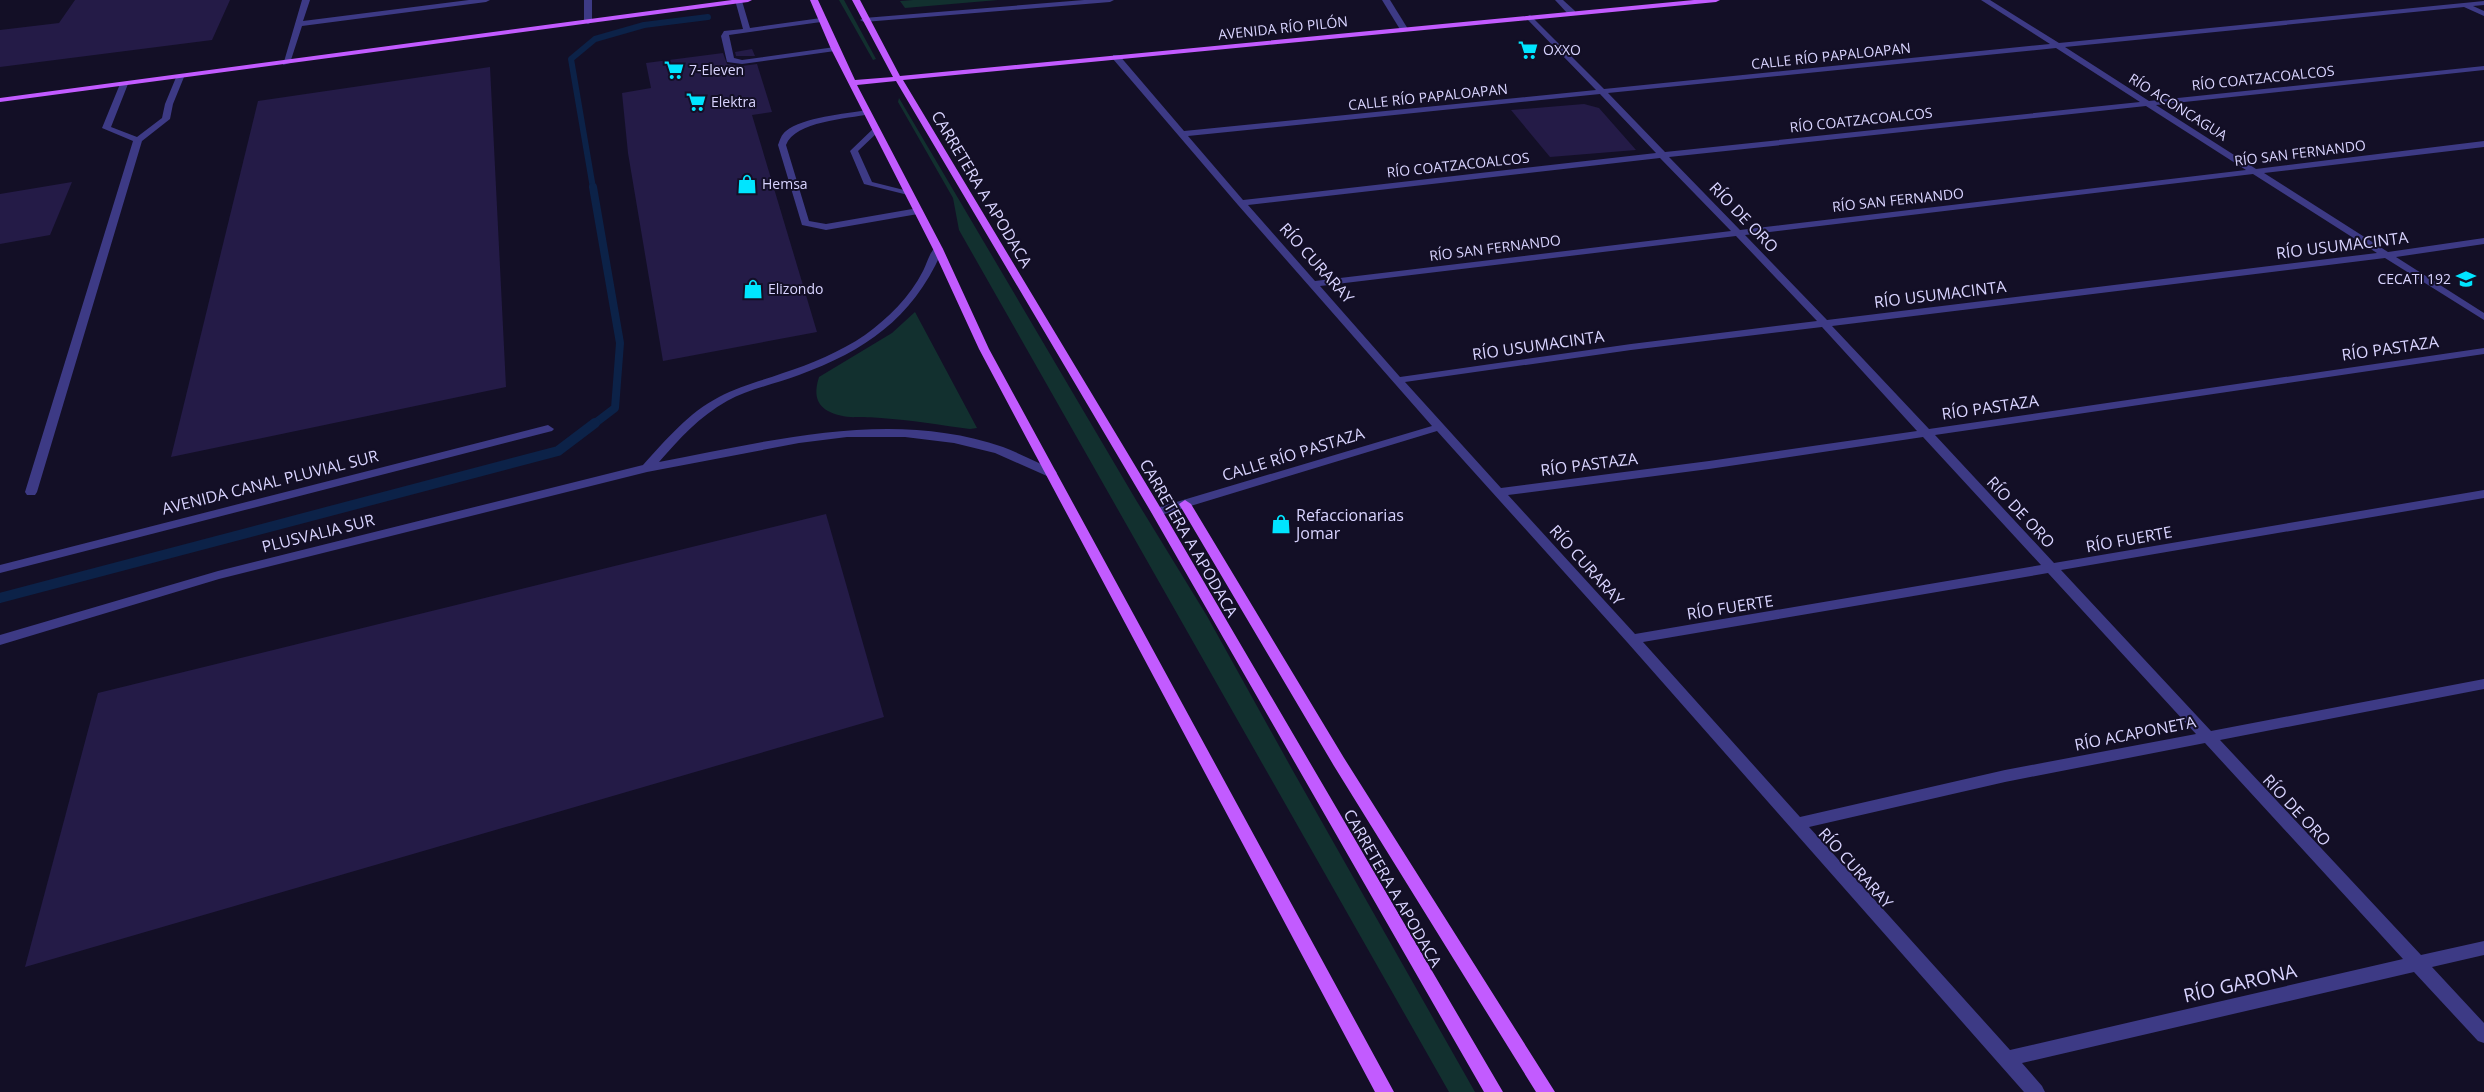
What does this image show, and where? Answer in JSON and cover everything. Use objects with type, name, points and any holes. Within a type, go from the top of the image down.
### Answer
[{"type":"main road","points":[[0,100],[748,0]]},
{"type":"main road","points":[[814,0],[835,49],[938,249],[984,349],[1385,1092]]},
{"type":"main road","name":"CARRETERA A APODACA","points":[[856,0],[864,20],[897,77],[1156,512],[1494,1092]]},
{"type":"main road","name":"AVENIDA RÍO PILÓN","points":[[852,83],[897,77],[1716,0]]},
{"type":"main road","points":[[1185,504],[1339,762],[1546,1092]]},
{"type":"street","points":[[286,63],[306,0]]},
{"type":"street","points":[[298,24],[486,0]]},
{"type":"street","points":[[588,0],[588,22]]},
{"type":"street","points":[[864,20],[1110,0]]},
{"type":"street","points":[[1386,0],[1404,29]]},
{"type":"street","points":[[1559,0],[1572,13]]},
{"type":"street","name":"RÍO ACONCAGUA","points":[[1984,0],[2484,317]]},
{"type":"street","points":[[2454,0],[2484,14]]},
{"type":"street","points":[[738,1],[747,29]]},
{"type":"street","name":"CALLE RÍO PAPALOAPAN","points":[[1181,134],[2484,3]]},
{"type":"street","name":"RÍO DE ORO","points":[[1530,17],[1824,323],[2484,1035]]},
{"type":"street","points":[[821,20],[731,32],[725,36],[730,60],[734,62],[835,49]]},
{"type":"street","name":"RÍO CURARAY","points":[[1116,57],[1241,203],[1315,284],[1439,427],[1632,639],[2036,1092]]},
{"type":"street","name":"RÍO COATZACOALCOS","points":[[1241,203],[1662,155],[2484,68]]},
{"type":"street","points":[[31,492],[138,140],[166,119],[169,104],[180,77]]},
{"type":"street","points":[[124,84],[106,128],[138,140]]},
{"type":"street","points":[[867,112],[801,126],[784,137],[782,145],[805,223],[826,227],[918,211]]},
{"type":"street","points":[[876,130],[854,151],[868,184],[910,194]]},
{"type":"street","name":"RÍO SAN FERNANDO","points":[[1315,284],[2484,144]]},
{"type":"street","name":"RÍO USUMACINTA","points":[[1399,380],[1824,323],[2386,255],[2484,241]]},
{"type":"street","points":[[647,468],[703,411],[724,398],[806,369],[864,340],[887,324],[914,294],[930,272],[938,249]]},
{"type":"street","name":"RÍO PASTAZA","points":[[1499,492],[1709,465],[2484,350]]},
{"type":"street","name":"CALLE RÍO PASTAZA","points":[[1156,512],[1439,427]]},
{"type":"street","name":"AVENIDA CANAL PLUVIAL SUR","points":[[0,569],[548,429]]},
{"type":"street","name":"PLUSVALIA SUR","points":[[0,640],[218,575],[647,468],[799,439],[848,433],[905,433],[954,439],[999,450],[1051,473]]},
{"type":"street","name":"RÍO FUERTE","points":[[1632,639],[2053,569],[2484,494]]},
{"type":"street","name":"RÍO ACAPONETA","points":[[1795,824],[2005,776],[2484,684]]},
{"type":"street","name":"RÍO GARONA","points":[[2005,1059],[2484,948]]},
{"type":"green space","points":[[839,0],[844,0],[876,59],[873,60]]},
{"type":"green space","points":[[998,0],[905,8],[900,1]]},
{"type":"green space","points":[[899,98],[1136,500],[1207,616],[1475,1092],[1449,1092],[959,230],[953,198],[898,102]]},
{"type":"green space","points":[[915,312],[977,428],[970,429],[874,417],[847,417],[834,414],[823,408],[817,396],[819,377],[892,333]]},
{"type":"building","points":[[75,0],[230,0],[212,40],[0,67],[0,30],[59,23]]},
{"type":"building","points":[[752,49],[755,56],[736,56],[735,52]]},
{"type":"building","points":[[723,53],[727,64],[742,66],[757,64],[772,112],[752,115],[817,332],[663,361],[628,153],[622,93],[651,88],[646,63]]},
{"type":"building","points":[[490,67],[506,387],[171,457],[258,101]]},
{"type":"building","points":[[1584,104],[1599,108],[1636,150],[1550,157],[1511,110]]},
{"type":"building","points":[[72,182],[50,235],[0,244],[0,194]]},
{"type":"building","points":[[826,514],[884,717],[25,967],[98,693]]},
{"type":"waterway","points":[[593,188],[571,59],[595,39],[644,25],[708,17]]},
{"type":"waterway","points":[[593,187],[620,343],[615,408],[594,424]]},
{"type":"waterway","points":[[0,598],[558,451],[595,423]]},
{"type":"place","name":"OXXO","points":[[1528,50]]},
{"type":"place","name":"7-Eleven","points":[[674,70]]},
{"type":"place","name":"Elektra","points":[[696,102]]},
{"type":"place","name":"Hemsa","points":[[747,184]]},
{"type":"place","name":"CECATI 192","points":[[2466,279]]},
{"type":"place","name":"Elizondo","points":[[753,289]]},
{"type":"place","name":"Refaccionarias Jomar","points":[[1281,524]]}]
